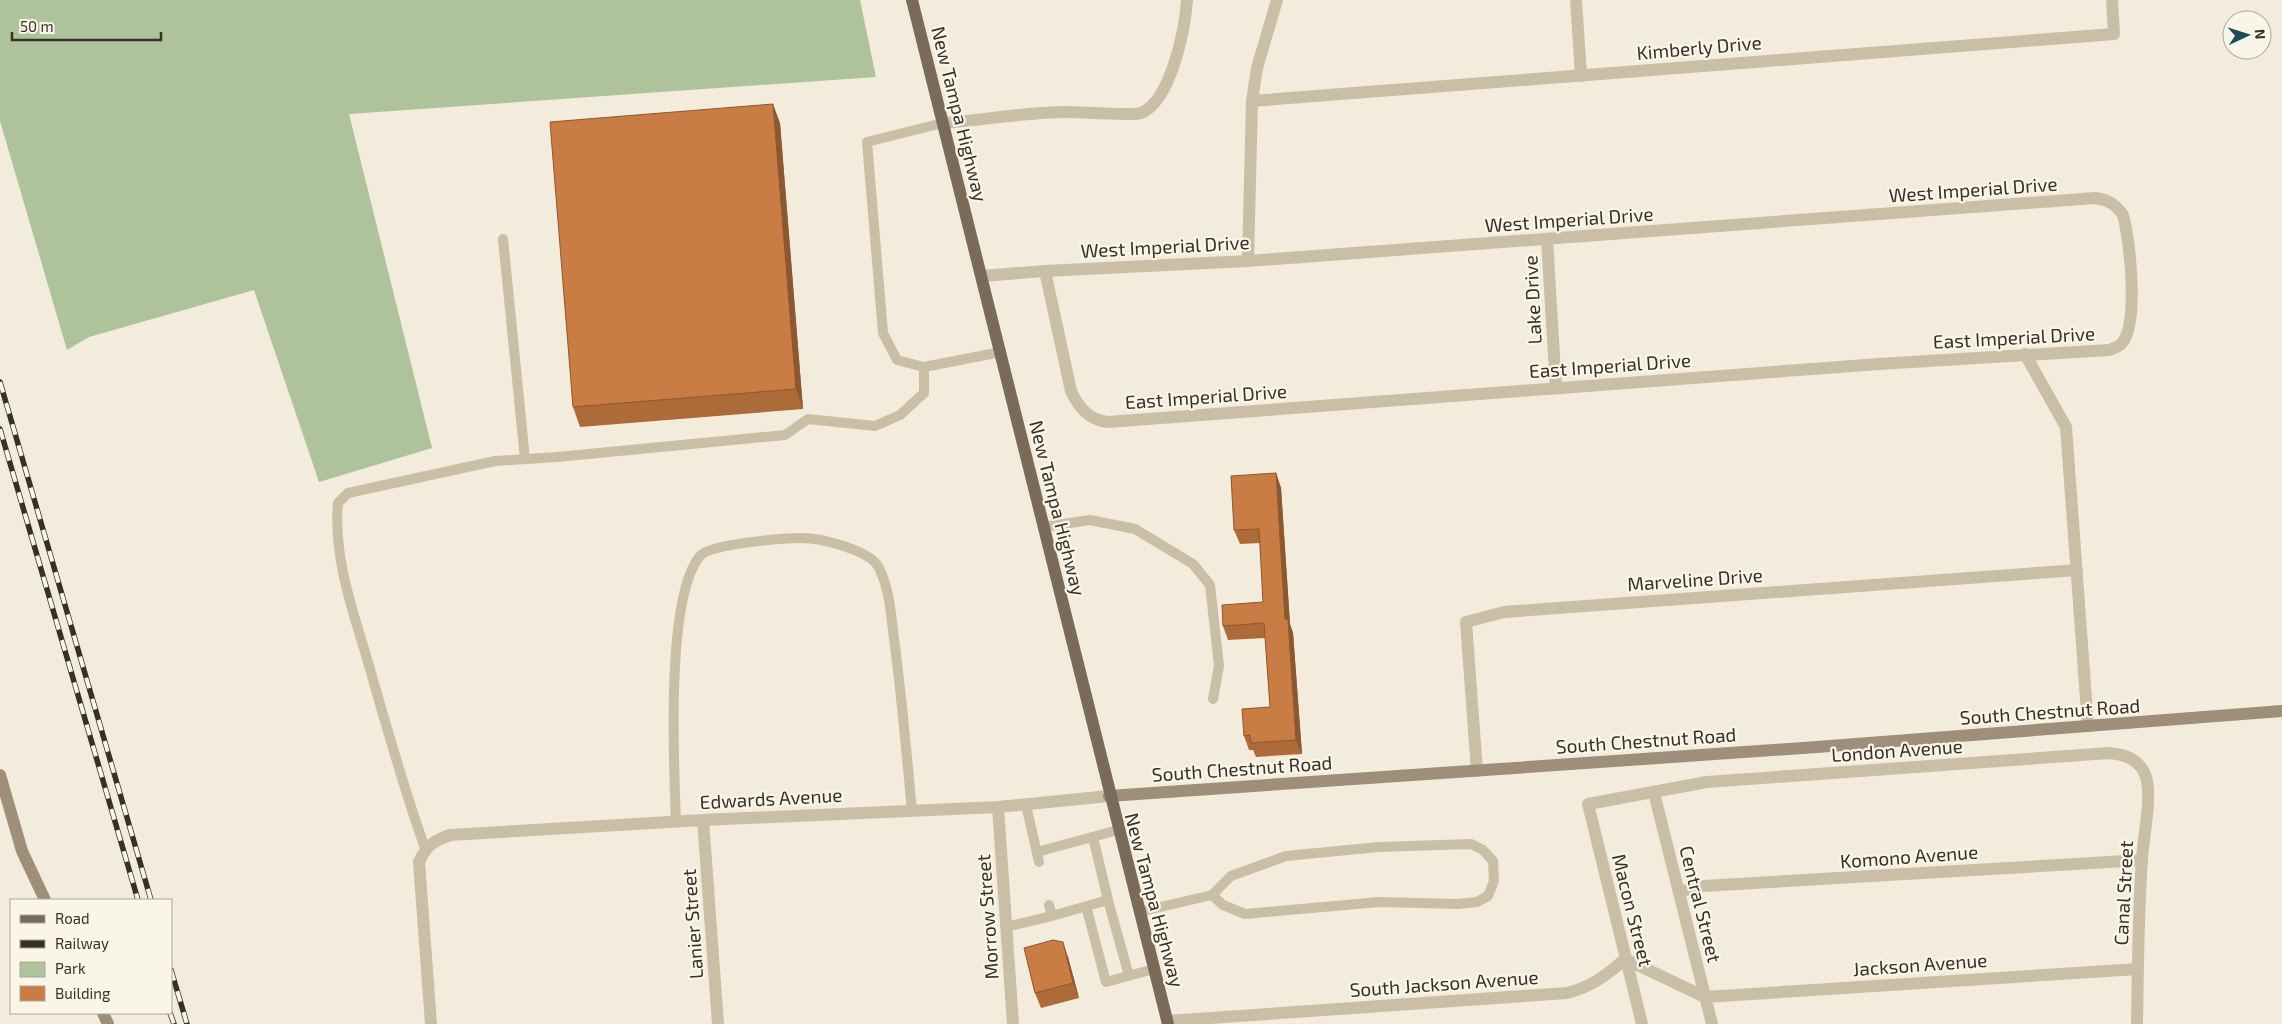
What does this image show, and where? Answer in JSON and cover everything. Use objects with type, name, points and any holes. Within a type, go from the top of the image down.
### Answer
[{"type":"main road","name":"New Tampa Highway","points":[[912,0],[1001,352],[1109,796],[1168,1022]]},
{"type":"street","points":[[943,123],[1067,112],[1140,113],[1155,102],[1170,75],[1180,46],[1187,0]]},
{"type":"street","points":[[1248,261],[1252,101],[1257,68],[1277,0]]},
{"type":"street","points":[[1576,0],[1581,76]]},
{"type":"street","name":"Kimberly Drive","points":[[1252,101],[2114,34],[2112,0]]},
{"type":"street","name":"West Imperial Drive","points":[[982,276],[1248,261],[2095,198]]},
{"type":"street","name":"East Imperial Drive","points":[[1045,271],[1071,391],[1077,404],[1098,421],[2024,354],[2109,350],[2123,342],[2127,334],[2132,293],[2126,227],[2123,215],[2116,205],[2106,200],[2095,198]]},
{"type":"street","name":"Lake Drive","points":[[1547,240],[1556,388]]},
{"type":"street","points":[[2024,354],[2066,427],[2088,726]]},
{"type":"street","name":"Marveline Drive","points":[[1478,771],[1466,622],[1504,612],[2077,570]]},
{"type":"street","name":"South Chestnut Road","points":[[1109,796],[2282,712]]},
{"type":"street","name":"London Avenue","points":[[1588,804],[1706,782],[2109,753],[2123,754],[2140,766]]},
{"type":"street","name":"Canal Street","points":[[2137,1024],[2142,860],[2148,786],[2140,766]]},
{"type":"street","points":[[0,775],[22,851],[45,899]]},
{"type":"street","name":"Central Street","points":[[1654,793],[1712,1024]]},
{"type":"street","name":"Edwards Avenue","points":[[425,848],[436,840],[450,835],[703,820],[998,808],[1109,796]]},
{"type":"street","name":"Macon Street","points":[[1588,804],[1642,1024]]},
{"type":"street","name":"Morrow Street","points":[[998,808],[1013,1024]]},
{"type":"street","name":"Lanier Street","points":[[703,820],[718,1024]]},
{"type":"street","points":[[425,848],[419,862],[431,1024]]},
{"type":"street","name":"Komono Avenue","points":[[1679,892],[1703,886],[2142,860]]},
{"type":"street","points":[[1626,959],[1705,997]]},
{"type":"street","name":"South Jackson Avenue","points":[[1168,1022],[1567,993],[1582,989],[1600,980],[1626,959]]},
{"type":"street","name":"Jackson Avenue","points":[[1705,997],[2138,969]]},
{"type":"lane","points":[[943,123],[867,142],[883,333],[897,360],[924,367],[1001,352]]},
{"type":"lane","points":[[503,239],[525,459]]},
{"type":"lane","points":[[425,848],[411,809],[347,589],[336,525],[338,503],[348,493],[495,461],[785,435],[808,419],[876,426],[900,415],[924,393],[924,367]]},
{"type":"lane","points":[[1043,527],[1090,520],[1135,529],[1193,564],[1210,585],[1219,666],[1213,699]]},
{"type":"lane","points":[[676,822],[675,664],[681,602],[692,568],[702,553],[720,547],[802,538],[859,550],[879,566],[888,595],[901,697],[912,811]]},
{"type":"lane","points":[[1026,805],[1038,857],[1118,830]]},
{"type":"lane","points":[[1093,837],[1129,976]]},
{"type":"lane","points":[[1139,912],[1212,895],[1231,876],[1286,856],[1379,847],[1471,844],[1483,850],[1493,861],[1494,881],[1488,896],[1477,902],[1458,904],[1379,902],[1245,914],[1223,905],[1212,895]]},
{"type":"lane","points":[[1006,927],[1108,900]]},
{"type":"lane","points":[[1050,905],[1052,916]]},
{"type":"lane","points":[[1086,906],[1106,982],[1154,969]]},
{"type":"green space","points":[[0,0],[860,0],[876,77],[349,114],[432,448],[319,482],[254,290],[89,337],[67,350],[0,121]]},
{"type":"building","points":[[773,104],[796,389],[573,407],[550,122]]},
{"type":"building","points":[[1276,473],[1285,619],[1288,619],[1296,740],[1251,743],[1250,735],[1244,736],[1242,709],[1270,707],[1264,623],[1223,626],[1222,605],[1263,602],[1259,529],[1234,530],[1231,476]]},
{"type":"building","points":[[1053,940],[1063,942],[1073,983],[1035,993],[1024,948]]},
{"type":"railway","points":[[0,382],[151,899]]},
{"type":"railway","points":[[0,429],[138,899]]},
{"type":"railway","points":[[172,973],[187,1024]]},
{"type":"railway","points":[[170,1014],[174,1024]]}]
